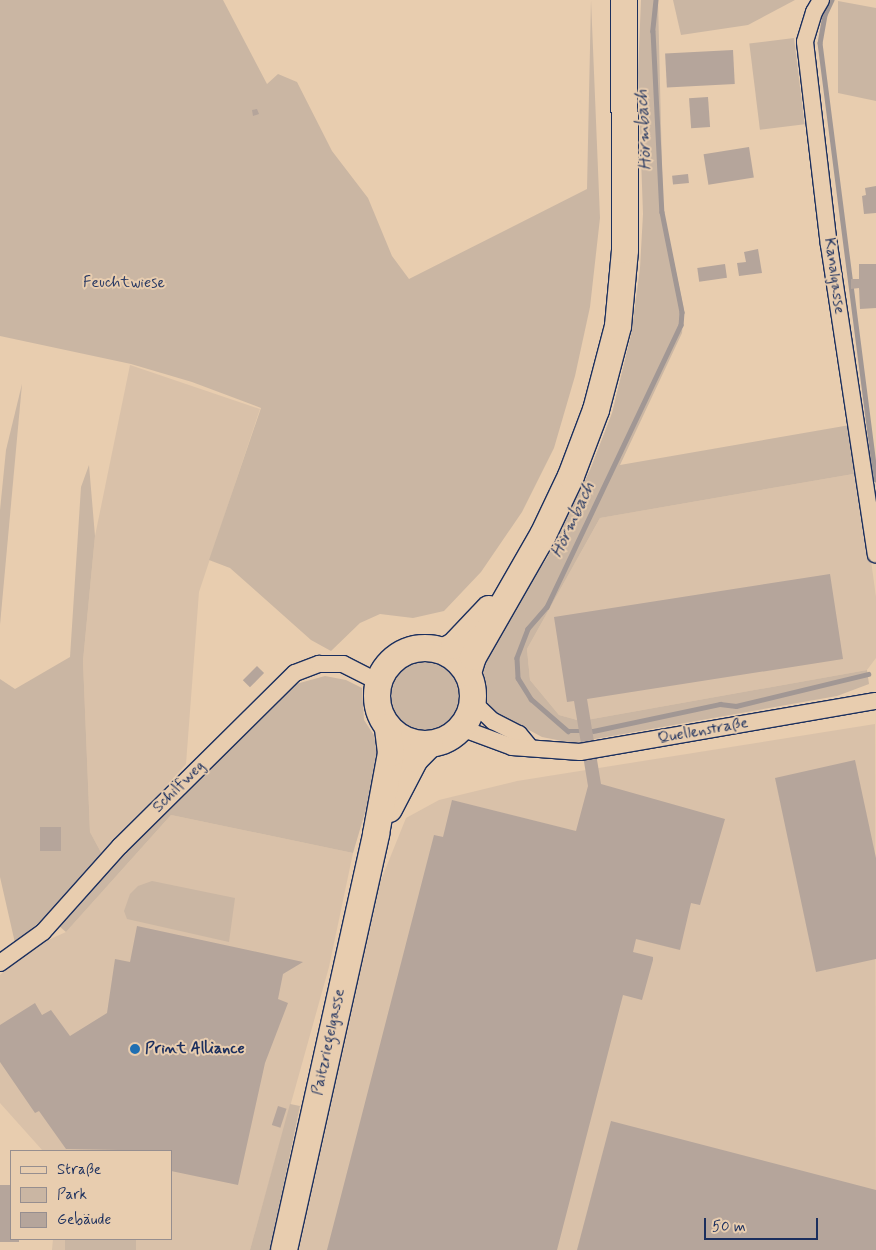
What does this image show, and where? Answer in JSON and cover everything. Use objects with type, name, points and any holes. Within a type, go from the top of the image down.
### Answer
[{"type":"main road","points":[[468,673],[458,660],[444,651],[428,647],[404,652],[386,668],[378,682],[377,706],[388,727],[407,741],[430,744],[446,738],[460,728],[473,702],[468,673],[473,657],[512,585],[543,535],[571,476],[596,410],[618,326],[625,250],[624,0]]},
{"type":"main road","points":[[444,651],[454,646],[512,585]]},
{"type":"main road","name":"Paitzriegelgasse","points":[[284,1250],[376,834],[391,753],[388,727]]},
{"type":"main road","name":"Paitzriegelgasse","points":[[376,834],[415,759],[430,744]]},
{"type":"street","name":"Kanalgasse","points":[[821,0],[814,12],[805,42],[829,245],[876,554]]},
{"type":"street","name":"Schilfweg","points":[[0,963],[43,932],[120,846],[295,673],[319,664],[343,664],[378,682]]},
{"type":"street","name":"Quellenstraße","points":[[460,728],[512,746],[530,746],[561,753],[580,752],[876,701]]},
{"type":"street","name":"Quellenstraße","points":[[473,702],[493,721],[519,734],[530,746]]},
{"type":"shaded area","points":[[130,365],[260,409],[199,592],[186,764],[103,856],[90,832],[83,661],[95,536]]},
{"type":"shaded area","points":[[859,473],[876,597],[876,658],[867,670],[581,721],[559,715],[530,680],[527,649],[600,518]]},
{"type":"shaded area","points":[[875,724],[876,1250],[293,1250],[356,966],[377,890],[406,818],[439,800],[517,781]]},
{"type":"shaded area","points":[[171,815],[353,853],[329,967],[250,1250],[52,1250],[53,1240],[172,1240],[172,1150],[42,1150],[0,1103],[0,975],[37,945],[66,932]]},
{"type":"green space","name":"Feuchtwiese","points":[[0,0],[223,0],[267,84],[278,74],[297,82],[332,151],[368,198],[392,256],[409,279],[587,189],[591,0],[600,218],[590,307],[575,376],[554,448],[522,512],[481,572],[444,611],[413,618],[380,614],[360,623],[331,651],[311,640],[230,568],[209,560],[261,408],[192,382],[131,364],[0,336]]},
{"type":"green space","points":[[641,0],[658,0],[663,211],[684,309],[682,333],[620,465],[850,425],[859,473],[600,518],[527,649],[530,680],[559,715],[581,721],[867,670],[869,684],[837,696],[572,743],[542,737],[497,713],[486,701],[482,670],[487,645],[547,558],[590,470],[612,413],[631,335],[640,268],[643,214],[638,73]]},
{"type":"green space","points":[[673,0],[795,0],[748,25],[681,35]]},
{"type":"green space","points":[[838,1],[876,8],[876,101],[838,93]]},
{"type":"green space","points":[[794,38],[805,124],[760,130],[749,43]]},
{"type":"green space","points":[[22,384],[0,625],[0,510],[6,450]]},
{"type":"green space","points":[[89,465],[95,536],[83,661],[90,832],[103,856],[73,893],[15,943],[0,877],[0,679],[15,689],[70,657],[81,487]]},
{"type":"green space","points":[[425,659],[439,662],[452,670],[460,683],[463,697],[460,711],[452,724],[439,732],[425,735],[411,732],[398,724],[390,711],[387,697],[390,683],[398,670],[411,662]]},
{"type":"green space","points":[[325,676],[346,680],[362,688],[364,720],[379,743],[380,762],[353,853],[171,815],[66,932],[59,926],[195,775],[285,687]]},
{"type":"green space","points":[[152,881],[235,898],[229,942],[127,919],[124,911],[130,894],[138,886]]},
{"type":"green space","points":[[290,1104],[300,1106],[270,1250],[250,1250]]},
{"type":"green space","points":[[65,1240],[136,1240],[136,1250],[65,1250]]},
{"type":"building","points":[[733,50],[735,84],[667,88],[665,54]]},
{"type":"building","points":[[708,97],[710,127],[691,128],[689,98]]},
{"type":"building","points":[[257,109],[259,114],[253,116],[252,110]]},
{"type":"building","points":[[749,147],[754,178],[708,185],[704,154]]},
{"type":"building","points":[[688,174],[689,183],[673,185],[672,176]]},
{"type":"building","points":[[876,186],[876,213],[864,214],[862,196],[866,195],[865,188]]},
{"type":"building","points":[[758,249],[762,273],[739,276],[737,263],[746,262],[744,252]]},
{"type":"building","points":[[725,264],[727,278],[699,282],[697,268]]},
{"type":"building","points":[[859,264],[876,264],[876,308],[860,309],[859,288],[851,289],[851,279],[859,279]]},
{"type":"building","points":[[830,574],[843,659],[587,699],[601,784],[725,819],[700,905],[691,903],[680,950],[636,939],[633,952],[653,957],[653,960],[642,1000],[623,995],[557,1250],[327,1250],[434,835],[443,837],[452,800],[576,831],[588,786],[574,701],[567,702],[554,617]]},
{"type":"building","points":[[257,666],[264,673],[250,687],[243,680]]},
{"type":"building","points":[[855,760],[876,858],[876,959],[816,972],[775,778]]},
{"type":"building","points":[[40,827],[61,827],[61,851],[40,851]]},
{"type":"building","name":"Print Alliance","points":[[137,926],[303,962],[283,974],[278,999],[288,1003],[265,1063],[238,1185],[172,1171],[172,1150],[66,1149],[39,1111],[35,1113],[0,1062],[0,1025],[35,1003],[42,1015],[51,1010],[70,1036],[107,1013],[115,959],[130,962]]},
{"type":"building","points":[[278,1106],[287,1109],[280,1128],[272,1125]]},
{"type":"building","points":[[611,1121],[876,1190],[876,1250],[577,1250]]},
{"type":"building","points":[[0,1185],[10,1185],[10,1240],[19,1240],[19,1242],[0,1242]]},
{"type":"waterway","name":"Hörmbach","points":[[656,0],[653,31],[662,212],[682,312],[681,325],[547,607],[528,629],[517,658],[518,678],[531,699],[568,731],[593,731],[720,704],[736,706],[868,674]]},
{"type":"waterway","name":"Hörmbach","points":[[832,0],[825,15],[820,43],[876,479]]},
{"type":"place","name":"Print Alliance","points":[[135,1049]]}]
